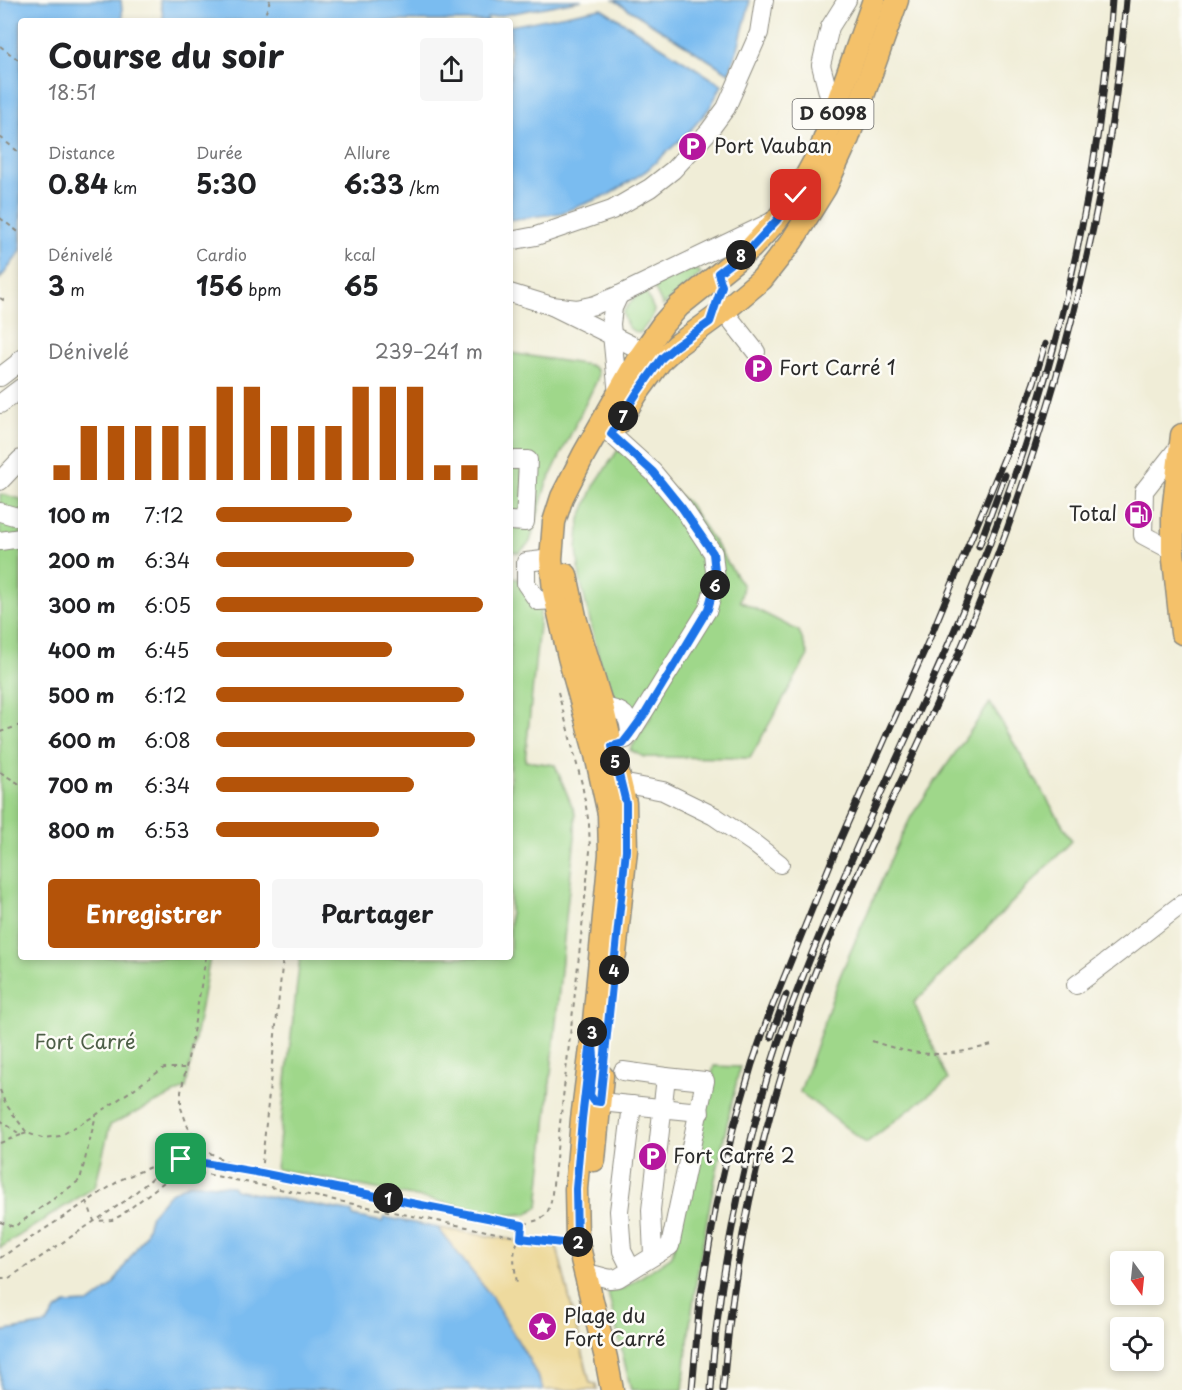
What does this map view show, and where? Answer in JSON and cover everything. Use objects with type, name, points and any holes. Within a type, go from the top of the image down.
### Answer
[{"type":"main road","name":"D 6098","points":[[606,1358],[578,1245],[576,1189],[610,854],[609,814],[598,764],[566,684],[551,559],[554,522],[562,496],[584,454],[645,349],[663,324],[679,306],[751,248],[796,195],[820,149],[874,0]]},
{"type":"main road","name":"D 6098","points":[[612,1390],[590,1239],[591,1191],[626,850],[626,803],[621,783],[621,740],[602,706],[576,621],[564,567],[563,544],[566,526],[577,492],[637,393],[662,358],[762,279],[792,241],[825,188],[848,138],[897,0]]},
{"type":"main road","points":[[645,349],[673,343],[710,322],[722,286],[718,273]]},
{"type":"main road","points":[[1181,446],[1173,513],[1173,551],[1182,633]]},
{"type":"main road","points":[[566,684],[585,693],[597,732],[603,743],[621,740]]},
{"type":"main road","points":[[592,1032],[594,1057],[590,1095],[594,1101],[600,1102]]},
{"type":"street","points":[[513,240],[536,236],[612,210],[650,188],[673,170],[709,131],[726,108],[759,33],[764,0]]},
{"type":"street","points":[[833,112],[821,65],[830,27],[847,0]]},
{"type":"street","points":[[552,306],[577,309],[595,305],[776,221]]},
{"type":"street","points":[[689,261],[718,273]]},
{"type":"street","points":[[513,294],[552,306],[637,348],[645,349]]},
{"type":"street","points":[[618,395],[611,335],[613,308],[619,295]]},
{"type":"street","points":[[710,322],[756,352]]},
{"type":"street","points":[[0,377],[18,363]]},
{"type":"street","points":[[0,404],[18,390]]},
{"type":"street","points":[[611,434],[653,472],[682,508],[713,553],[716,581],[708,609],[635,715],[621,740]]},
{"type":"street","points":[[1173,551],[1143,535],[1144,491],[1181,446]]},
{"type":"street","points":[[513,459],[528,460],[525,522],[513,521]]},
{"type":"street","points":[[0,482],[18,462]]},
{"type":"street","points":[[0,512],[18,517]]},
{"type":"street","points":[[0,542],[18,539]]},
{"type":"street","points":[[551,559],[526,562],[526,584],[538,601],[556,600]]},
{"type":"street","points":[[602,706],[635,715]]},
{"type":"street","points":[[621,783],[663,791],[714,816],[780,864]]},
{"type":"street","points":[[1076,985],[1113,959],[1182,904]]},
{"type":"street","points":[[595,1275],[610,1279],[618,1278],[670,1246],[705,1082],[623,1071]]},
{"type":"street","points":[[653,1256],[651,1210],[666,1077]]},
{"type":"street","points":[[600,1102],[700,1112]]},
{"type":"street","points":[[632,1105],[620,1211],[622,1251],[632,1269]]},
{"type":"path","points":[[264,18],[270,0]]},
{"type":"path","points":[[0,46],[18,60]]},
{"type":"path","points":[[0,137],[18,152]]},
{"type":"path","points":[[776,144],[801,147],[804,138]]},
{"type":"path","points":[[0,218],[18,232]]},
{"type":"path","points":[[0,298],[4,301]]},
{"type":"path","points":[[0,1258],[122,1179],[177,1158],[522,1225],[538,1220],[547,1214],[551,1202],[590,851],[589,824],[566,684]]},
{"type":"path","points":[[0,732],[18,726]]},
{"type":"path","points":[[0,772],[18,783]]},
{"type":"path","points":[[205,960],[181,1092],[181,1108],[188,1127],[197,1141],[210,1153],[241,1170]]},
{"type":"path","points":[[261,1173],[283,960]]},
{"type":"path","points":[[872,1041],[897,1050],[936,1054],[992,1045]]},
{"type":"path","points":[[0,1143],[27,1134],[42,1138],[60,1136],[96,1115],[164,1068],[186,1068]]},
{"type":"path","points":[[0,1090],[5,1103],[27,1134]]},
{"type":"path","points":[[0,1222],[14,1227],[80,1180],[96,1115]]},
{"type":"path","points":[[0,1120],[21,1135]]},
{"type":"path","points":[[0,1278],[9,1278],[125,1201],[154,1177],[181,1159]]},
{"type":"path","points":[[94,1221],[112,1220],[120,1216],[181,1169],[521,1238],[578,1245]]},
{"type":"path","points":[[87,1202],[94,1221]]},
{"type":"path","points":[[517,1283],[514,1259],[518,1241],[521,1238],[522,1225]]},
{"type":"green space","points":[[688,269],[698,270],[701,274],[663,306],[653,286]]},
{"type":"green space","points":[[645,290],[654,310],[652,318],[640,333],[628,326],[623,312],[633,299]]},
{"type":"green space","points":[[513,353],[589,365],[596,369],[597,380],[546,485],[530,542],[519,553],[513,552]]},
{"type":"green space","points":[[622,444],[689,504],[743,586],[740,601],[799,631],[808,655],[750,758],[644,757],[630,750],[652,715],[615,700],[606,688],[580,579],[577,548],[580,519],[595,484]]},
{"type":"green space","name":"Fort Carré","points":[[0,494],[18,498],[18,960],[209,960],[186,1088],[110,1125],[95,1187],[0,1248]]},
{"type":"green space","points":[[513,578],[520,579],[541,606],[525,761],[555,765],[575,813],[575,837],[538,1207],[527,1214],[507,1215],[276,1169],[300,960],[513,960]]},
{"type":"green space","points":[[990,703],[1072,841],[914,1003],[948,1080],[866,1143],[800,1092],[840,976],[896,847],[912,815]]},
{"type":"green space","points":[[714,1066],[740,1067],[706,1228],[692,1309],[683,1390],[631,1390],[608,1292],[624,1288],[672,1256]]},
{"type":"sand","name":"Plage du Fort Carré","points":[[438,1228],[557,1247],[590,1383],[596,1384],[597,1390],[544,1390],[491,1296]]},
{"type":"water","points":[[0,0],[121,0],[123,18],[18,18],[18,255],[0,279]]},
{"type":"water","points":[[160,0],[582,0],[487,18],[163,18]]},
{"type":"water","points":[[614,0],[749,0],[738,48],[729,73]]},
{"type":"water","name":"Port Vauban","points":[[601,8],[722,85],[709,109],[688,133],[646,171],[610,194],[561,213],[513,220],[513,25]]},
{"type":"water","points":[[189,1183],[232,1186],[235,1190],[352,1212],[353,1216],[382,1222],[384,1217],[438,1228],[491,1296],[544,1390],[0,1390],[0,1332],[47,1324],[55,1311],[66,1304],[90,1303],[111,1287],[145,1235],[151,1215],[169,1194]]},
{"type":"railway","points":[[711,1390],[719,1306],[733,1222],[763,1091],[774,1054],[830,909],[972,588],[1000,517],[1046,373],[1066,300],[1082,226],[1105,76],[1112,0]]},
{"type":"railway","points":[[723,1390],[732,1300],[747,1212],[767,1125],[804,1004],[842,910],[969,629],[1025,477],[1050,399],[1072,320],[1106,161],[1118,81],[1126,0]]},
{"type":"railway","points":[[692,1390],[700,1301],[716,1205],[733,1129],[752,1064],[770,1012],[840,840],[929,640],[1021,418],[1045,344]]},
{"type":"railway","points":[[979,546],[1005,475]]},
{"type":"railway","points":[[771,1037],[786,995]]},
{"type":"place","name":"Port Vauban","points":[[693,146]]},
{"type":"place","name":"Fort Carré 1","points":[[758,368]]},
{"type":"place","name":"Total","points":[[1138,514]]},
{"type":"place","name":"Fort Carré 2","points":[[652,1156]]},
{"type":"place","name":"Plage du Fort Carré","points":[[543,1327]]},
{"type":"route","points":[[181,1159],[522,1225],[521,1238],[578,1245],[576,1189],[592,1032],[594,1057],[590,1095],[594,1101],[600,1102],[626,850],[626,803],[612,746],[623,743],[646,712],[708,609],[716,581],[713,553],[682,508],[653,472],[611,434],[662,358],[710,322],[722,286],[718,273],[751,248],[796,195]]}]
